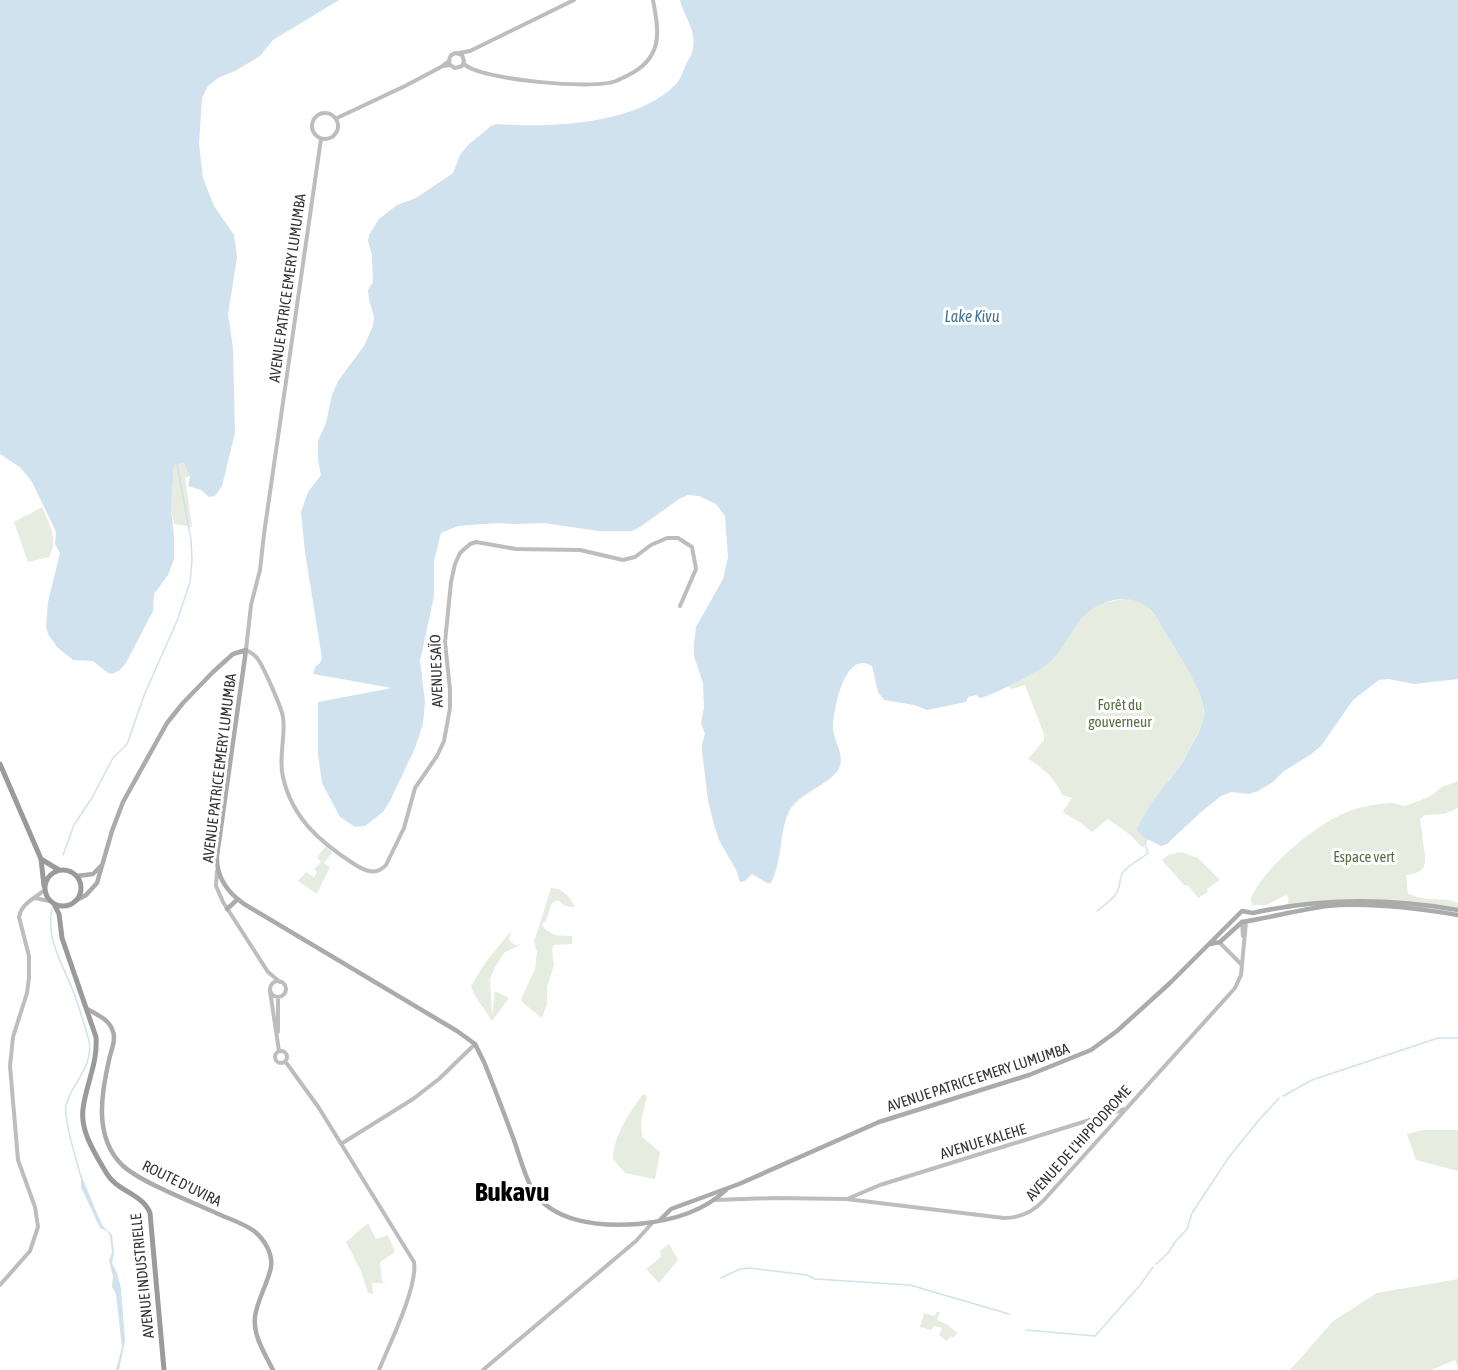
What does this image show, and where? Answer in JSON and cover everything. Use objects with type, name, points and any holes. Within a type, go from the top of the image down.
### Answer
[{"type":"highway","points":[[0,764],[41,859],[44,888],[52,903],[66,906]]},
{"type":"highway","points":[[41,859],[59,870],[70,871],[77,876],[81,889],[75,901],[66,906],[60,924]]},
{"type":"highway","points":[[44,888],[48,876],[59,870]]},
{"type":"highway","name":"AVENUE INDUSTRIELLE","points":[[52,903],[59,914],[62,938],[96,1037],[97,1052],[83,1109],[84,1128],[93,1150],[109,1177],[144,1203],[150,1213],[164,1370]]},
{"type":"main road","points":[[75,901],[86,895],[97,883],[123,802],[167,723],[183,703],[232,654],[246,650]]},
{"type":"main road","name":"AVENUE PATRICE EMERY LUMUMBA","points":[[246,650],[217,871],[229,891],[238,899],[475,1044]]},
{"type":"main road","points":[[77,876],[93,874],[103,864]]},
{"type":"main road","points":[[227,909],[238,899]]},
{"type":"main road","points":[[1246,922],[1247,912],[1288,910],[1345,901],[1458,912]]},
{"type":"main road","points":[[1210,944],[1220,942],[1246,922],[1288,910]]},
{"type":"main road","name":"AVENUE PATRICE EMERY LUMUMBA","points":[[656,1222],[671,1209],[710,1193],[726,1190],[879,1122],[1029,1075],[1091,1050],[1129,1021],[1242,911],[1247,912]]},
{"type":"main road","points":[[1237,917],[1246,922]]},
{"type":"main road","name":"ROUTE D'UVIRA","points":[[87,1009],[109,1024],[114,1036],[102,1102],[103,1123],[113,1153],[133,1173],[251,1229],[266,1244],[271,1267],[256,1311],[255,1322],[257,1337],[273,1370]]},
{"type":"main road","points":[[475,1044],[484,1062],[528,1180],[542,1201],[560,1213],[579,1221],[621,1224],[672,1220],[714,1200],[718,1193]]},
{"type":"street","points":[[337,118],[336,134],[327,139],[321,139],[314,133],[313,120],[320,114],[325,113],[337,118],[449,63],[452,55],[470,51],[574,0]]},
{"type":"street","points":[[459,53],[464,61],[476,70],[529,81],[592,84],[615,81],[636,70],[651,56],[656,45],[657,19],[653,0]]},
{"type":"street","points":[[449,63],[459,68],[470,51]]},
{"type":"street","name":"AVENUE PATRICE EMERY LUMUMBA","points":[[246,650],[251,605],[260,570],[321,139]]},
{"type":"street","name":"AVENUE SAÏO","points":[[246,650],[257,658],[281,708],[283,776],[300,819],[319,840],[339,855],[369,872],[376,872],[382,870],[391,857],[404,828],[415,788],[437,756],[444,741],[449,718],[450,690],[446,634],[454,564],[464,548],[476,542],[516,549],[580,550],[623,560],[635,557],[660,540],[678,538],[692,547],[696,569],[680,606]]},
{"type":"street","points":[[217,871],[216,886],[227,909],[268,972],[284,985],[284,994],[278,997]]},
{"type":"street","points":[[0,1285],[30,1251],[38,1227],[35,1207],[18,1161],[10,1060],[13,1036],[27,993],[29,978],[29,956],[19,917],[24,904],[44,888]]},
{"type":"street","points":[[34,898],[52,903]]},
{"type":"street","name":"AVENUE DE L'HIPPODROME","points":[[714,1200],[846,1199],[1004,1218],[1024,1215],[1037,1207],[1235,988],[1240,978],[1246,922]]},
{"type":"street","points":[[1215,937],[1242,965]]},
{"type":"street","points":[[268,972],[277,1033]]},
{"type":"street","points":[[270,989],[275,982],[280,982]]},
{"type":"street","points":[[270,989],[273,995],[278,997]]},
{"type":"street","points":[[278,997],[279,1051],[275,1059],[278,1062],[285,1061]]},
{"type":"street","points":[[341,1144],[420,1094],[475,1044]]},
{"type":"street","points":[[279,1051],[286,1054],[285,1061],[306,1089],[414,1262],[414,1274],[409,1292],[379,1370]]},
{"type":"street","name":"AVENUE KALEHE","points":[[846,1199],[880,1185],[1127,1108]]},
{"type":"street","points":[[710,1193],[714,1200]]},
{"type":"street","name":"AVENUE DE L'HIPPODROME","points":[[718,1193],[735,1199]]},
{"type":"street","points":[[483,1370],[656,1222]]},
{"type":"green space","points":[[184,463],[190,476],[185,478],[192,527],[174,524],[171,508],[174,465]]},
{"type":"green space","points":[[42,507],[52,532],[52,551],[49,557],[28,562],[14,522]]},
{"type":"green space","name":"Forêt du gouverneur","points":[[1125,599],[1142,602],[1159,619],[1194,681],[1203,703],[1204,716],[1202,725],[1177,772],[1169,779],[1143,837],[1147,839],[1143,848],[1129,834],[1108,819],[1092,832],[1064,813],[1063,811],[1072,798],[1062,795],[1048,774],[1028,759],[1044,740],[1044,734],[1025,685],[1012,689],[1007,686],[1041,668],[1051,660],[1086,612],[1102,604]]},
{"type":"green space","name":"Espace vert","points":[[1458,781],[1458,808],[1444,814],[1425,815],[1420,819],[1425,864],[1421,870],[1406,875],[1408,894],[1425,899],[1453,901],[1458,903],[1458,910],[1372,902],[1289,907],[1289,899],[1286,895],[1266,905],[1252,905],[1251,898],[1268,872],[1294,846],[1324,824],[1362,807],[1392,803],[1405,806],[1429,797],[1442,787]]},
{"type":"green space","points":[[326,846],[332,853],[324,863],[330,867],[317,894],[298,881],[306,872],[314,877],[317,872],[314,869],[321,862],[317,857]]},
{"type":"green space","points":[[1181,852],[1198,858],[1220,880],[1198,898],[1162,860],[1168,855]]},
{"type":"green space","points":[[551,888],[566,894],[575,907],[565,906],[558,900],[552,903],[546,921],[542,925],[551,933],[572,936],[572,944],[554,945],[552,949],[554,965],[547,987],[547,1004],[542,1018],[521,999],[535,969],[537,952],[534,942]]},
{"type":"green space","points":[[511,931],[509,940],[515,945],[522,944],[505,952],[490,979],[492,1015],[495,991],[509,998],[492,1021],[471,986],[485,963]]},
{"type":"green space","points":[[643,1094],[647,1096],[641,1121],[642,1137],[660,1152],[655,1179],[625,1173],[613,1159],[619,1133]]},
{"type":"green space","points":[[1423,1130],[1458,1130],[1458,1171],[1416,1160],[1407,1134]]},
{"type":"green space","points":[[368,1223],[376,1239],[388,1235],[395,1252],[380,1262],[382,1282],[387,1283],[372,1283],[373,1294],[368,1293],[361,1271],[346,1242]]},
{"type":"green space","points":[[669,1244],[678,1260],[659,1283],[646,1269],[661,1257],[660,1251]]},
{"type":"green space","points":[[1458,1279],[1458,1368],[1455,1360],[1431,1370],[1290,1370],[1333,1321],[1377,1293]]},
{"type":"green space","points":[[940,1312],[937,1320],[948,1325],[957,1333],[946,1341],[939,1335],[942,1328],[934,1326],[931,1330],[920,1327],[924,1313],[934,1316]]},
{"type":"water","points":[[0,0],[339,0],[273,40],[260,56],[218,78],[208,86],[202,98],[199,143],[203,178],[214,206],[234,235],[236,247],[237,258],[228,314],[233,348],[235,433],[222,486],[215,496],[209,497],[201,490],[188,486],[190,477],[184,463],[174,465],[171,508],[174,559],[168,575],[154,594],[153,611],[126,663],[112,674],[93,661],[73,660],[57,647],[48,634],[46,627],[48,602],[60,553],[55,544],[56,532],[32,482],[21,468],[0,454]]},
{"type":"water","name":"Lake Kivu","points":[[680,0],[1458,0],[1458,679],[1414,684],[1389,679],[1379,680],[1353,700],[1321,746],[1310,755],[1258,791],[1249,794],[1231,792],[1221,796],[1167,844],[1161,846],[1143,837],[1137,830],[1149,807],[1183,762],[1202,725],[1204,707],[1195,683],[1157,617],[1144,605],[1129,599],[1102,604],[1085,614],[1058,654],[1046,665],[987,696],[968,697],[966,702],[927,710],[914,705],[884,700],[878,692],[872,666],[863,663],[855,666],[848,673],[836,706],[833,730],[841,761],[837,772],[791,808],[784,824],[777,865],[771,883],[752,874],[745,881],[740,882],[719,840],[708,800],[702,751],[705,734],[701,723],[704,707],[703,683],[694,656],[696,627],[723,579],[728,557],[725,516],[716,504],[699,496],[688,495],[632,531],[598,531],[544,523],[497,523],[458,526],[441,533],[434,561],[434,596],[420,661],[425,702],[423,724],[415,748],[383,812],[365,826],[355,827],[340,817],[322,783],[318,754],[318,702],[392,688],[313,674],[322,658],[301,512],[308,492],[321,475],[318,441],[326,423],[332,395],[338,381],[364,346],[373,326],[374,316],[368,290],[373,282],[369,235],[379,219],[397,205],[416,198],[453,173],[460,155],[468,145],[491,126],[591,121],[616,116],[659,98],[678,82],[693,49],[693,34]]},
{"type":"water","points":[[81,1175],[102,1225],[112,1235],[114,1253],[112,1263],[121,1288],[125,1341],[119,1370],[116,1370],[122,1347],[116,1294],[112,1287],[113,1276],[109,1261],[112,1252],[110,1236],[107,1231],[100,1228],[81,1187]]},
{"type":"waterway","points":[[63,855],[74,825],[93,796],[113,758],[127,744],[145,693],[177,621],[190,582],[191,540],[177,464]]},
{"type":"waterway","points":[[1097,911],[1117,893],[1124,871],[1148,853],[1145,844],[1147,839]]},
{"type":"waterway","points":[[52,909],[53,941],[74,993],[90,1050],[86,1067],[66,1105],[68,1130],[81,1177]]},
{"type":"waterway","points":[[1283,1096],[1312,1080],[1438,1038],[1458,1038]]},
{"type":"waterway","points":[[1156,1264],[1187,1229],[1192,1213],[1229,1157],[1279,1098]]},
{"type":"waterway","points":[[1026,1330],[1095,1336],[1153,1267]]},
{"type":"waterway","points":[[721,1278],[740,1269],[749,1268],[807,1275],[815,1279],[910,1285],[1009,1314]]},
{"type":"district","name":"Bukavu","points":[[512,1191]]}]
